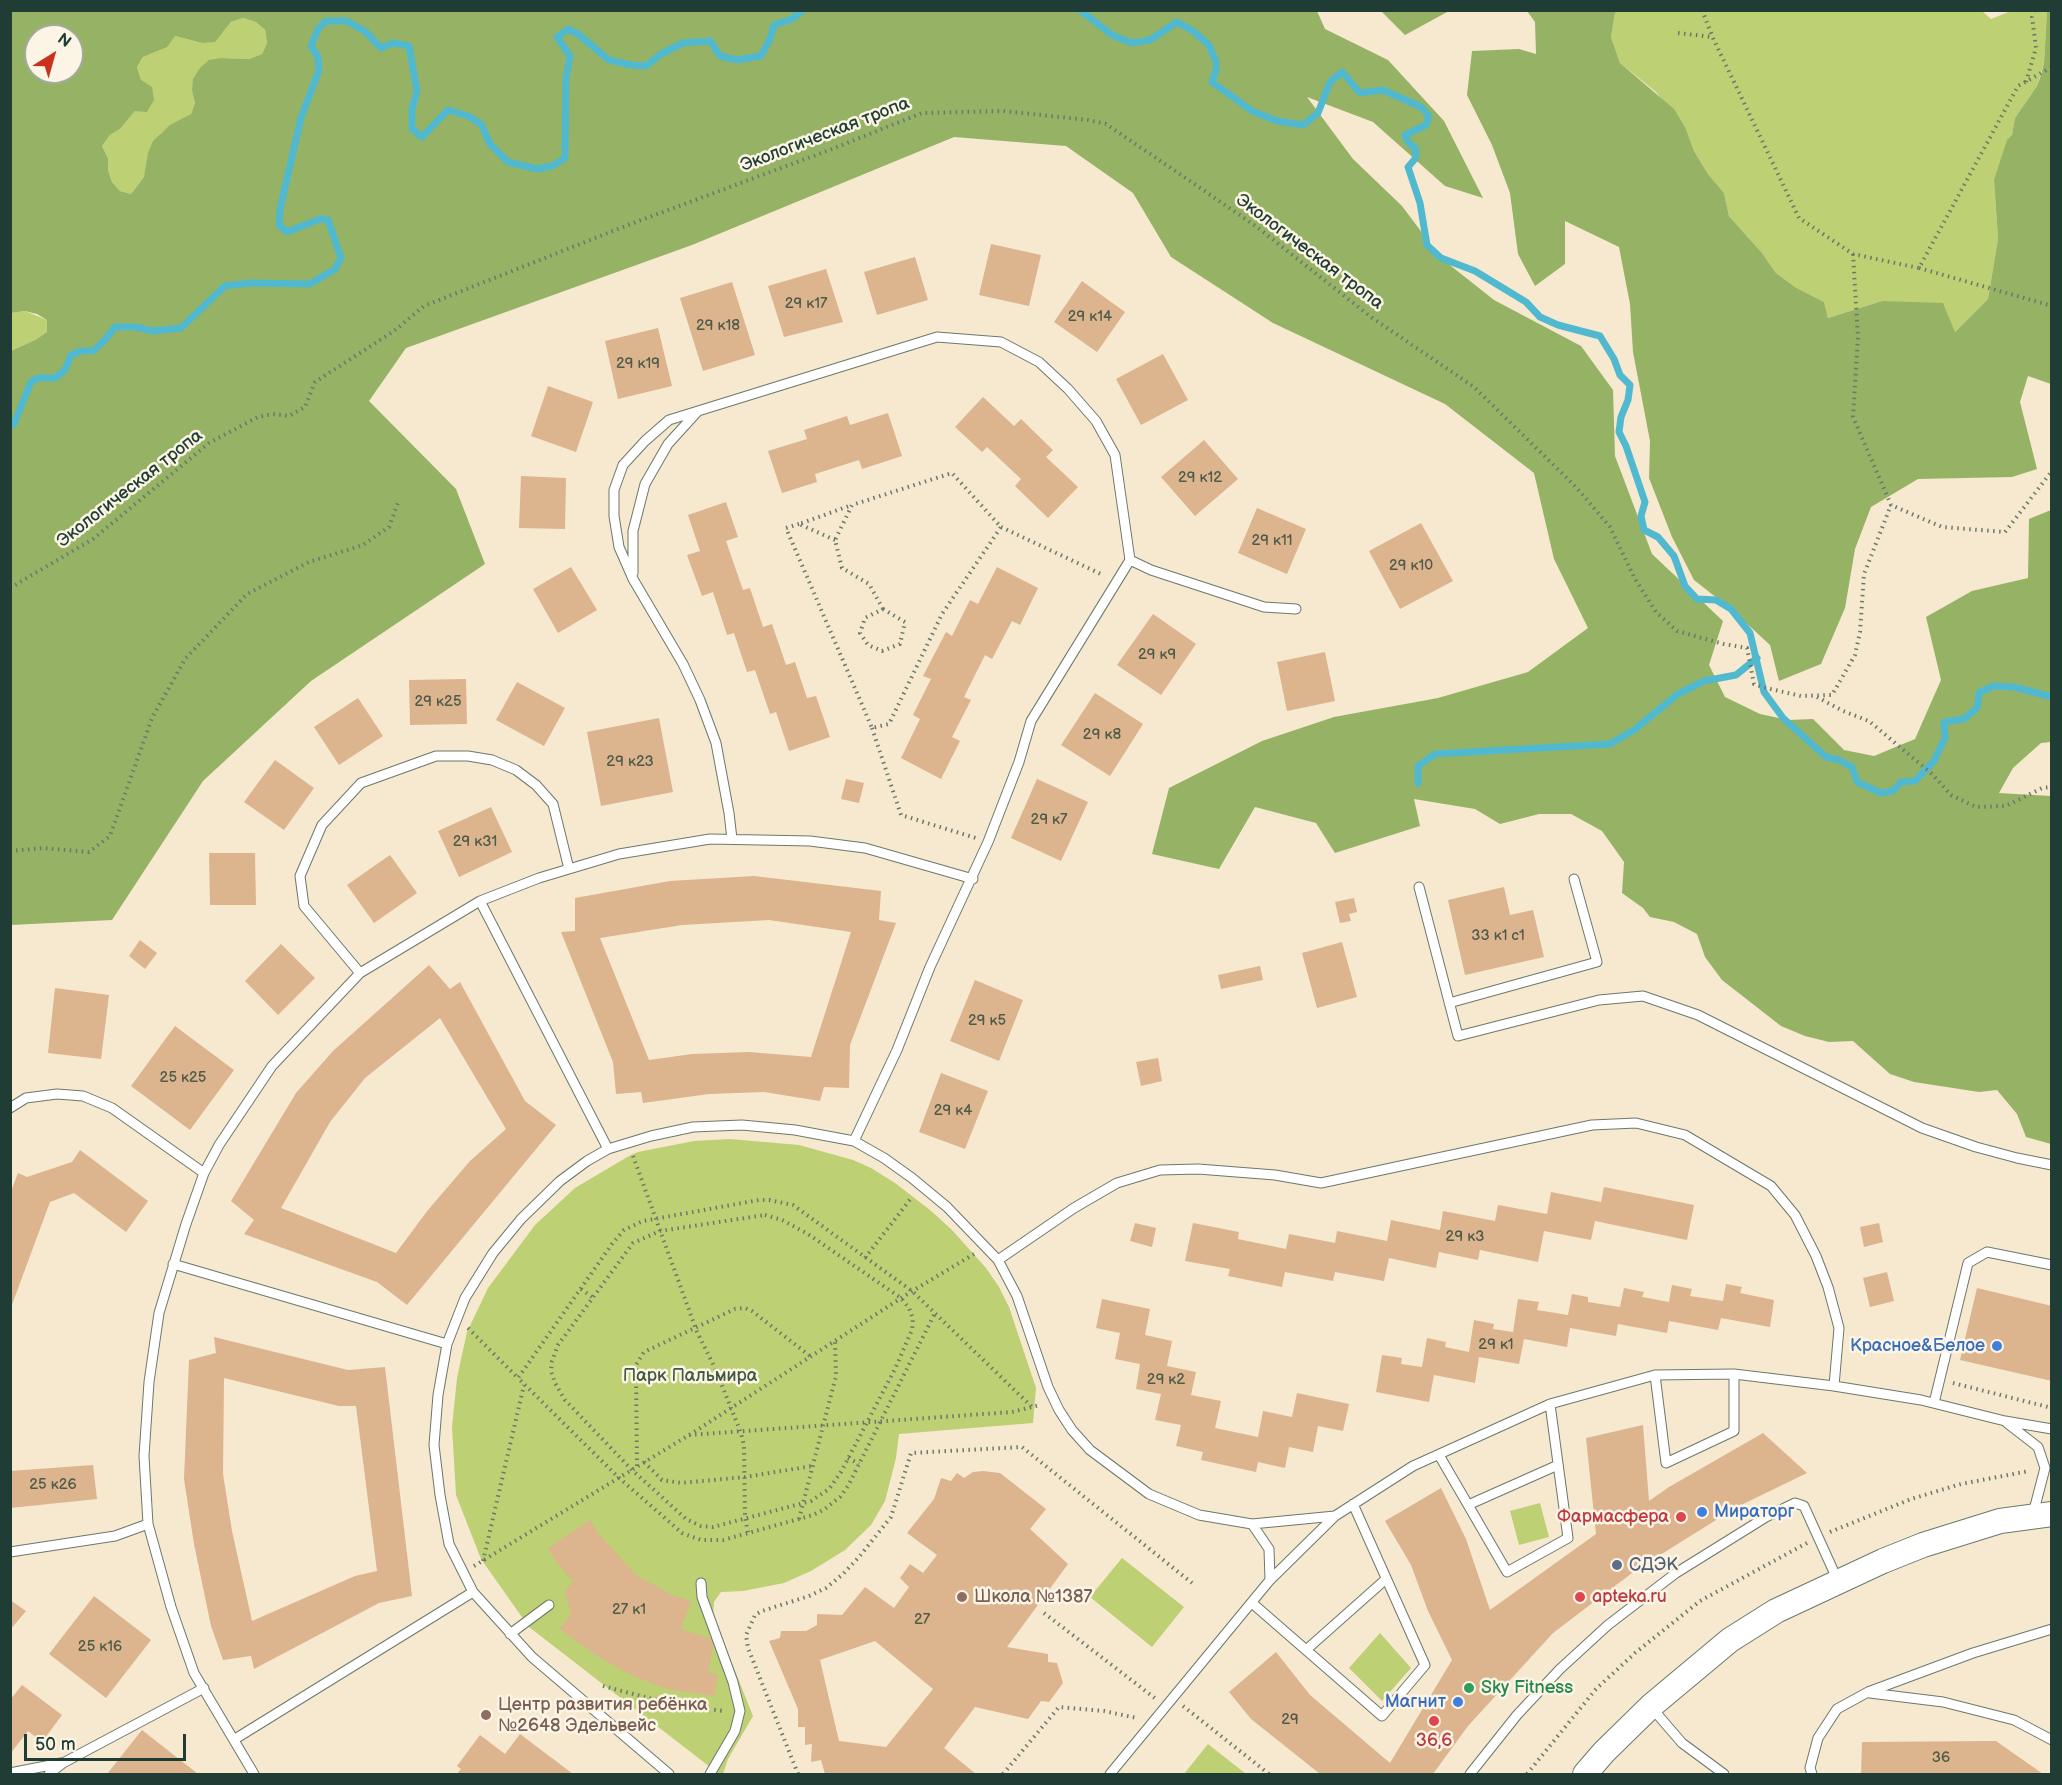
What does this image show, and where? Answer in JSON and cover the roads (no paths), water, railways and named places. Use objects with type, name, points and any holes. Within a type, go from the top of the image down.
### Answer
[{"type":"street","points":[[1585,1774],[1651,1706],[1730,1640],[1776,1611],[1883,1560],[1966,1530],[2000,1521],[2042,1515]]},
{"type":"lane","points":[[732,839],[716,743],[700,700],[633,579],[619,547],[614,516],[614,490],[622,465],[669,420],[937,337],[1001,342],[1039,362],[1068,389],[1096,421],[1115,455],[1130,560],[1031,721],[1019,762],[973,879],[930,967],[897,1050],[854,1141]]},
{"type":"lane","points":[[633,579],[633,531],[645,484],[668,444],[700,410]]},
{"type":"lane","points":[[1130,560],[1151,570],[1264,607],[1296,609]]},
{"type":"lane","points":[[360,973],[304,906],[300,876],[322,825],[361,783],[436,756],[468,756],[492,760],[516,770],[536,784],[553,804],[569,869]]},
{"type":"lane","points":[[254,1774],[194,1673],[171,1607],[148,1524],[144,1456],[148,1382],[159,1313],[173,1264],[204,1173],[219,1145],[272,1066],[360,973],[480,901],[539,878],[619,854],[710,839],[810,841],[865,848],[973,879]]},
{"type":"lane","points":[[1449,1003],[1597,962],[1574,879]]},
{"type":"lane","points":[[1419,887],[1458,1036],[1599,1000],[1643,996],[1698,1015],[1922,1128],[1976,1147],[2052,1165]]},
{"type":"lane","points":[[480,901],[608,1149]]},
{"type":"lane","points":[[10,1108],[26,1098],[57,1094],[83,1096],[112,1108],[204,1173]]},
{"type":"lane","points":[[998,1260],[1074,1208],[1117,1183],[1160,1170],[1198,1169],[1275,1175],[1321,1183],[1592,1125],[1636,1123],[1685,1135],[1771,1186],[1795,1215],[1816,1256],[1828,1287],[1839,1328],[1833,1386]]},
{"type":"lane","points":[[669,1774],[532,1657],[473,1592],[449,1544],[434,1445],[438,1395],[447,1344],[465,1298],[493,1253],[521,1219],[560,1181],[608,1149],[693,1127],[742,1125],[795,1130],[854,1141],[884,1158],[921,1185],[947,1207],[998,1260],[1017,1296],[1054,1401],[1072,1430],[1090,1450],[1149,1494],[1198,1515],[1251,1524],[1335,1516]]},
{"type":"lane","points":[[1934,1403],[1968,1263],[1987,1252],[2052,1265]]},
{"type":"lane","points":[[173,1264],[447,1344]]},
{"type":"lane","points":[[1655,1375],[1666,1463],[1734,1431],[1734,1374]]},
{"type":"lane","points":[[1110,1774],[1270,1580],[1335,1516],[1413,1466],[1550,1404],[1655,1375],[1734,1374],[1833,1386],[1934,1403],[2005,1421],[2052,1429]]},
{"type":"lane","points":[[1439,1455],[1507,1572],[1568,1538],[1550,1404]]},
{"type":"lane","points":[[2005,1421],[2038,1447],[2045,1468],[2042,1515]]},
{"type":"lane","points":[[1468,1505],[1558,1465]]},
{"type":"lane","points":[[1470,1774],[1517,1715],[1560,1669],[1608,1625],[1676,1573],[1766,1517],[1795,1503],[1804,1506],[1838,1581]]},
{"type":"lane","points":[[1252,1603],[1382,1716],[1425,1665],[1353,1504]]},
{"type":"lane","points":[[10,1552],[115,1536],[148,1524]]},
{"type":"lane","points":[[1251,1524],[1269,1549],[1270,1580]]},
{"type":"lane","points":[[1306,1650],[1386,1579]]},
{"type":"lane","points":[[701,1583],[702,1596],[733,1682],[740,1711],[735,1731],[710,1774]]},
{"type":"lane","points":[[235,1739],[473,1592]]},
{"type":"lane","points":[[510,1634],[549,1605]]},
{"type":"lane","points":[[1812,1774],[1810,1768],[1818,1738],[1837,1709],[1868,1692],[1973,1653],[2052,1629]]},
{"type":"lane","points":[[49,1774],[63,1762],[204,1689]]},
{"type":"lane","points":[[1868,1692],[1943,1702],[2014,1720],[2052,1740]]},
{"type":"lane","points":[[1651,1706],[1682,1743],[1724,1774]]},
{"type":"lane","points":[[10,1773],[63,1762]]},
{"type":"waterway","points":[[10,426],[14,424],[31,382],[38,378],[55,378],[65,370],[71,355],[81,351],[93,351],[115,327],[136,327],[153,331],[181,328],[225,286],[251,283],[310,284],[335,269],[341,258],[328,220],[320,219],[287,232],[279,225],[280,209],[301,118],[319,70],[318,57],[311,46],[318,29],[326,21],[347,21],[366,32],[381,48],[393,43],[409,46],[417,91],[412,109],[412,129],[422,137],[448,110],[468,116],[481,124],[490,144],[508,162],[537,169],[552,166],[565,158],[566,79],[570,56],[557,37],[568,29],[578,34],[609,60],[631,65],[646,66],[661,54],[683,43],[710,41],[720,56],[737,60],[761,56],[774,25],[792,19],[803,10]]},
{"type":"waterway","points":[[1080,10],[1112,35],[1132,43],[1150,40],[1177,22],[1193,31],[1209,45],[1216,62],[1212,82],[1252,111],[1277,121],[1303,125],[1318,113],[1330,82],[1342,72],[1360,93],[1383,90],[1421,107],[1429,116],[1426,125],[1405,135],[1408,142],[1416,149],[1415,159],[1408,167],[1420,203],[1427,245],[1441,258],[1475,271],[1526,302],[1540,317],[1558,325],[1600,336],[1614,359],[1620,375],[1630,385],[1619,432],[1645,502],[1641,516],[1644,530],[1658,537],[1674,556],[1685,586],[1697,599],[1716,600],[1731,609],[1750,633],[1764,692],[1783,718],[1826,757],[1839,760],[1852,767],[1857,782],[1881,793],[1893,791],[1901,782],[1915,781],[1934,761],[1945,738],[1944,722],[1964,719],[1977,708],[1979,693],[1993,686],[2014,687],[2052,697]]},
{"type":"waterway","points":[[1418,783],[1418,766],[1435,754],[1610,744],[1634,730],[1678,694],[1704,681],[1736,675],[1757,658]]},
{"type":"place","name":"Красное&Белое","points":[[1997,1346]]},
{"type":"place","name":"Мираторг","points":[[1702,1512]]},
{"type":"place","name":"Фармасфера","points":[[1681,1517]]},
{"type":"place","name":"СДЭК","points":[[1617,1565]]},
{"type":"place","name":"Школа №1387","points":[[962,1597]]},
{"type":"place","name":"apteka.ru","points":[[1580,1597]]},
{"type":"place","name":"Sky Fitness","points":[[1469,1688]]},
{"type":"place","name":"Магнит","points":[[1458,1702]]},
{"type":"place","name":"Центр развития ребёнка №2648 Эдельвейс","points":[[486,1715]]},
{"type":"place","name":"36,6","points":[[1434,1721]]},
{"type":"park label","name":"Парк Пальмира","points":[[690,1376]]}]
